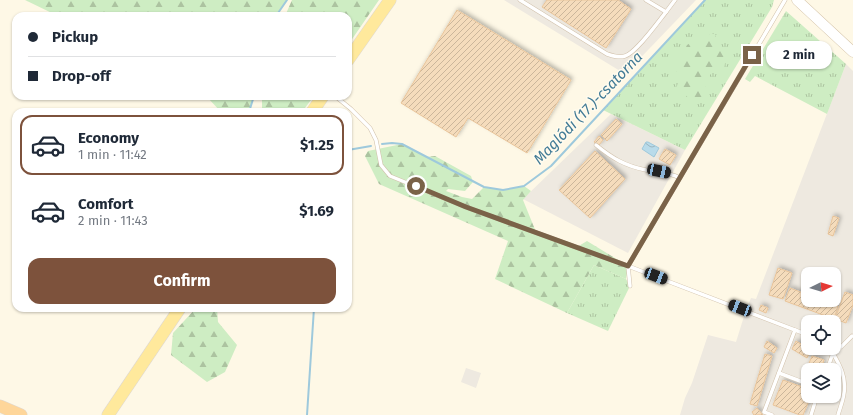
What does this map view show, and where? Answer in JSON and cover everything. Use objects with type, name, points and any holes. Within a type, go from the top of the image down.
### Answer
[{"type":"highway","points":[[0,406],[21,415]]},
{"type":"main road","points":[[352,54],[390,0]]},
{"type":"main road","points":[[797,0],[853,52]]},
{"type":"main road","points":[[108,415],[177,312]]},
{"type":"lane","points":[[520,0],[607,54],[618,57],[625,56],[634,51],[675,0]]},
{"type":"lane","points":[[646,0],[666,12]]},
{"type":"lane","points":[[630,286],[628,266],[785,0]]},
{"type":"lane","points":[[340,100],[349,108]]},
{"type":"lane","points":[[352,111],[370,128],[376,140],[381,166],[390,176],[466,207],[628,266],[801,332]]},
{"type":"lane","points":[[596,145],[611,157],[625,164],[645,170],[672,174],[680,178]]},
{"type":"lane","points":[[772,415],[764,412],[795,330]]},
{"type":"lane","points":[[841,347],[852,336]]},
{"type":"lane","points":[[834,355],[842,370],[844,383],[844,395],[838,415]]},
{"type":"lane","points":[[779,373],[801,381]]},
{"type":"lane","points":[[811,415],[815,403]]},
{"type":"shaded area","points":[[504,0],[696,0],[625,74]]},
{"type":"shaded area","points":[[846,64],[853,71],[853,415],[680,415],[708,335],[736,342],[751,298],[756,299]]},
{"type":"shaded area","points":[[611,114],[685,150],[628,253],[523,199]]},
{"type":"shaded area","points":[[466,368],[481,373],[476,388],[461,382]]},
{"type":"green space","points":[[25,0],[287,0],[279,12],[50,12]]},
{"type":"green space","points":[[292,0],[379,0],[352,39],[352,12],[287,12]]},
{"type":"green space","points":[[705,0],[774,0],[772,7],[685,150],[603,110]]},
{"type":"green space","points":[[786,11],[846,64],[827,114],[755,76],[750,82],[745,79]]},
{"type":"green space","points":[[711,33],[716,35],[712,45],[718,51],[724,49],[727,53],[724,68],[713,71],[705,81],[706,94],[700,99],[689,98],[676,88],[682,75],[673,69],[673,64],[681,57],[687,45],[698,38],[704,39]]},
{"type":"green space","points":[[210,100],[253,100],[250,108],[217,108]]},
{"type":"green space","points":[[262,100],[311,100],[305,108],[262,108]]},
{"type":"green space","points":[[402,144],[426,157],[435,156],[471,176],[473,182],[465,191],[448,189],[446,191],[462,197],[472,199],[484,187],[503,190],[524,186],[531,191],[523,200],[536,232],[577,247],[587,241],[628,266],[626,279],[594,265],[567,313],[495,279],[508,241],[379,184],[365,156],[368,151]]},
{"type":"green space","points":[[594,265],[626,279],[630,286],[608,331],[567,313]]},
{"type":"green space","points":[[192,312],[217,312],[218,322],[237,345],[225,372],[207,382],[171,355],[173,333]]},
{"type":"water","points":[[646,142],[659,148],[654,157],[642,149]]},
{"type":"building","points":[[547,0],[618,0],[631,9],[606,48],[542,7]]},
{"type":"building","points":[[457,10],[571,80],[527,153],[468,118],[456,137],[401,103]]},
{"type":"building","points":[[616,119],[622,124],[607,141],[601,135]]},
{"type":"building","points":[[599,136],[603,140],[599,145],[594,142]]},
{"type":"building","points":[[665,149],[676,155],[670,165],[659,159]]},
{"type":"building","points":[[595,151],[625,179],[590,218],[559,190]]},
{"type":"building","points":[[833,216],[839,218],[833,236],[828,234]]},
{"type":"building","points":[[778,268],[792,273],[783,299],[769,295]]},
{"type":"building","points":[[790,288],[801,292],[801,307],[785,301]]},
{"type":"building","points":[[845,292],[853,295],[853,305],[846,323],[841,321],[841,315],[836,315],[839,307],[841,307]]},
{"type":"building","points":[[761,305],[768,308],[766,313],[759,310]]},
{"type":"building","points":[[801,307],[838,307],[835,315],[823,315]]},
{"type":"building","points":[[767,341],[777,348],[774,353],[764,347]]},
{"type":"building","points":[[796,341],[801,344],[801,354],[792,349]]},
{"type":"building","points":[[765,354],[772,356],[757,406],[750,404]]},
{"type":"building","points":[[812,356],[824,360],[823,363],[809,363]]},
{"type":"building","points":[[783,380],[801,386],[801,403],[808,403],[803,415],[773,405]]},
{"type":"building","points":[[757,408],[763,415],[754,415],[752,412]]},
{"type":"waterway","points":[[279,12],[287,0]]},
{"type":"waterway","name":"Maglódi (17.)-csatorna","points":[[382,144],[402,144],[484,187],[503,190],[524,186],[551,166],[705,0]]},
{"type":"waterway","points":[[250,108],[253,100]]},
{"type":"waterway","name":"Maglódi (17.)-csatorna","points":[[352,149],[371,146]]},
{"type":"waterway","points":[[307,415],[314,312]]},
{"type":"route","points":[[416,186],[466,207],[628,266],[752,55]]}]
